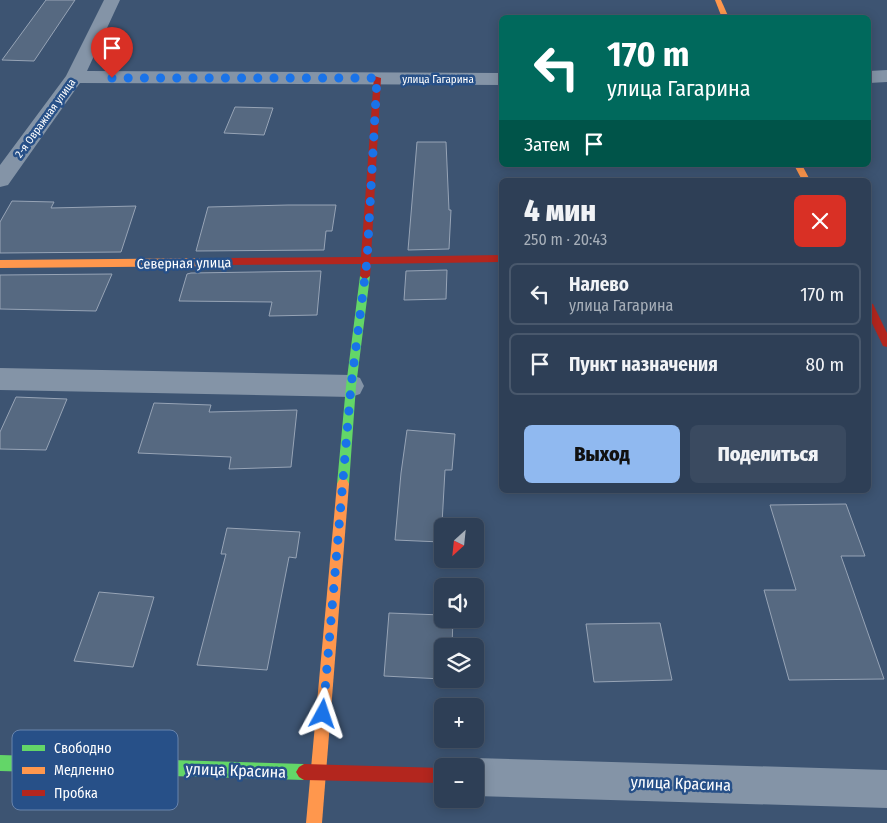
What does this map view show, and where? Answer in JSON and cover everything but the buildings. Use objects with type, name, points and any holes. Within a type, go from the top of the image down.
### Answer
[{"type":"street","name":"2-я Овражная улица","points":[[0,180],[75,78],[112,0]]},
{"type":"street","points":[[718,0],[725,15]]},
{"type":"street","points":[[871,77],[887,76]]},
{"type":"street","name":"улица Гагарина","points":[[75,78],[499,79]]},
{"type":"street","points":[[314,823],[351,386],[367,261],[377,78]]},
{"type":"street","name":"Северная улица","points":[[0,264],[499,260]]},
{"type":"street","points":[[871,311],[887,343]]},
{"type":"street","points":[[0,378],[351,386]]},
{"type":"street","name":"улица Красина","points":[[178,768],[434,776]]},
{"type":"street","name":"улица Красина","points":[[484,777],[887,790]]},
{"type":"traffic: fast","points":[[343,484],[351,386],[365,276]]},
{"type":"traffic: fast","points":[[0,763],[12,763]]},
{"type":"traffic: fast","points":[[178,768],[304,772]]},
{"type":"traffic: slow","points":[[718,0],[725,15]]},
{"type":"traffic: slow","points":[[799,167],[805,178]]},
{"type":"traffic: slow","points":[[0,264],[226,262]]},
{"type":"traffic: slow","points":[[314,823],[343,484]]},
{"type":"traffic: jam","points":[[365,276],[377,78]]},
{"type":"traffic: jam","points":[[226,262],[499,259]]},
{"type":"traffic: jam","points":[[871,311],[887,343]]},
{"type":"traffic: jam","points":[[304,772],[434,776]]},
{"type":"route","points":[[112,78],[377,78],[367,261],[351,386],[323,714]]}]
